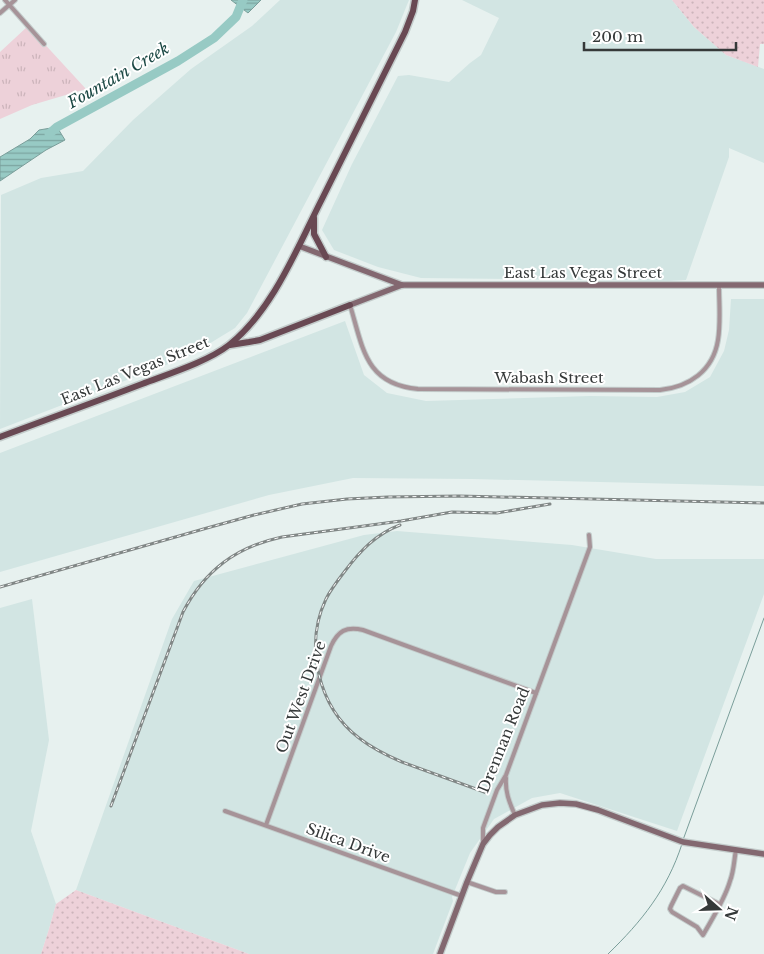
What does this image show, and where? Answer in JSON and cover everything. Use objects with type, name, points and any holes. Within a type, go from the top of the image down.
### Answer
[{"type":"main road","points":[[299,246],[405,32],[415,0]]},
{"type":"main road","points":[[314,214],[314,234],[326,257]]},
{"type":"main road","name":"East Las Vegas Street","points":[[0,437],[164,376],[208,357],[229,345],[260,311],[299,246]]},
{"type":"main road","points":[[229,345],[260,340],[350,305]]},
{"type":"street","points":[[4,0],[44,44]]},
{"type":"street","points":[[0,13],[14,0]]},
{"type":"street","name":"East Las Vegas Street","points":[[299,246],[402,285],[764,285]]},
{"type":"street","name":"East Las Vegas Street","points":[[350,305],[402,285]]},
{"type":"street","name":"Wabash Street","points":[[350,305],[363,349],[370,363],[384,379],[401,387],[418,389],[660,390],[686,384],[700,374],[710,362],[716,349],[719,334],[719,285]]},
{"type":"street","name":"Drennan Road","points":[[440,954],[467,882],[484,844],[483,828],[497,790],[506,776],[590,547],[589,535]]},
{"type":"street","name":"Out West Drive","points":[[266,825],[331,646],[336,636],[345,630],[354,628],[363,630],[536,693]]},
{"type":"street","points":[[506,776],[505,787],[515,815]]},
{"type":"street","points":[[484,844],[498,827],[515,815],[542,805],[568,803],[598,810],[674,839],[694,844],[764,854]]},
{"type":"street","name":"Silica Drive","points":[[225,811],[462,896]]},
{"type":"street","points":[[719,904],[684,886],[680,888],[670,909],[697,927],[703,935],[719,904],[731,880],[736,850]]},
{"type":"street","points":[[467,882],[496,892],[505,892]]},
{"type":"shaded area","points":[[280,0],[409,0],[396,32],[247,313],[235,328],[189,356],[0,429],[1,195],[41,178],[83,171],[133,120],[191,69],[252,26]]},
{"type":"shaded area","points":[[462,0],[672,0],[694,27],[726,55],[764,69],[764,163],[729,148],[729,157],[686,280],[421,278],[378,267],[334,250],[322,230],[352,164],[398,76],[409,75],[449,82],[481,55],[499,18]]},
{"type":"shaded area","points":[[731,299],[764,299],[764,486],[353,478],[269,495],[0,572],[0,453],[345,321],[364,375],[387,393],[426,401],[590,396],[657,397],[685,392],[710,377],[724,351],[729,330]]},
{"type":"shaded area","points":[[397,531],[572,545],[656,559],[764,559],[764,594],[677,831],[560,793],[532,798],[494,819],[470,853],[452,897],[453,901],[433,954],[249,954],[76,890],[172,619],[194,581],[364,535]]},
{"type":"shaded area","points":[[32,599],[49,740],[31,831],[56,904],[41,954],[0,954],[0,608]]},
{"type":"green space","points":[[672,0],[764,0],[764,44],[760,44],[758,67],[726,55],[694,27]]},
{"type":"green space","points":[[28,26],[86,89],[32,105],[0,119],[0,52]]},
{"type":"green space","points":[[76,890],[249,954],[41,954],[56,904]]},
{"type":"water","points":[[231,0],[261,0],[248,13]]},
{"type":"water","points":[[57,127],[65,140],[46,150],[0,181],[0,157],[30,139],[39,130]]},
{"type":"waterway","name":"Fountain Creek","points":[[49,134],[57,127],[178,61],[214,38],[236,17],[243,0]]},
{"type":"waterway","points":[[683,840],[764,618]]},
{"type":"waterway","points":[[608,954],[632,929],[652,904],[669,876],[682,844]]},
{"type":"railway","points":[[0,587],[254,515],[302,504],[347,499],[459,496],[764,503]]},
{"type":"railway","points":[[111,806],[183,612],[201,584],[224,562],[250,547],[282,537],[452,512],[497,513],[550,504]]},
{"type":"railway","points":[[400,525],[383,533],[363,550],[332,588],[326,599],[319,617],[316,636],[316,655],[325,693],[333,710],[345,725],[369,745],[402,762],[487,793]]}]
